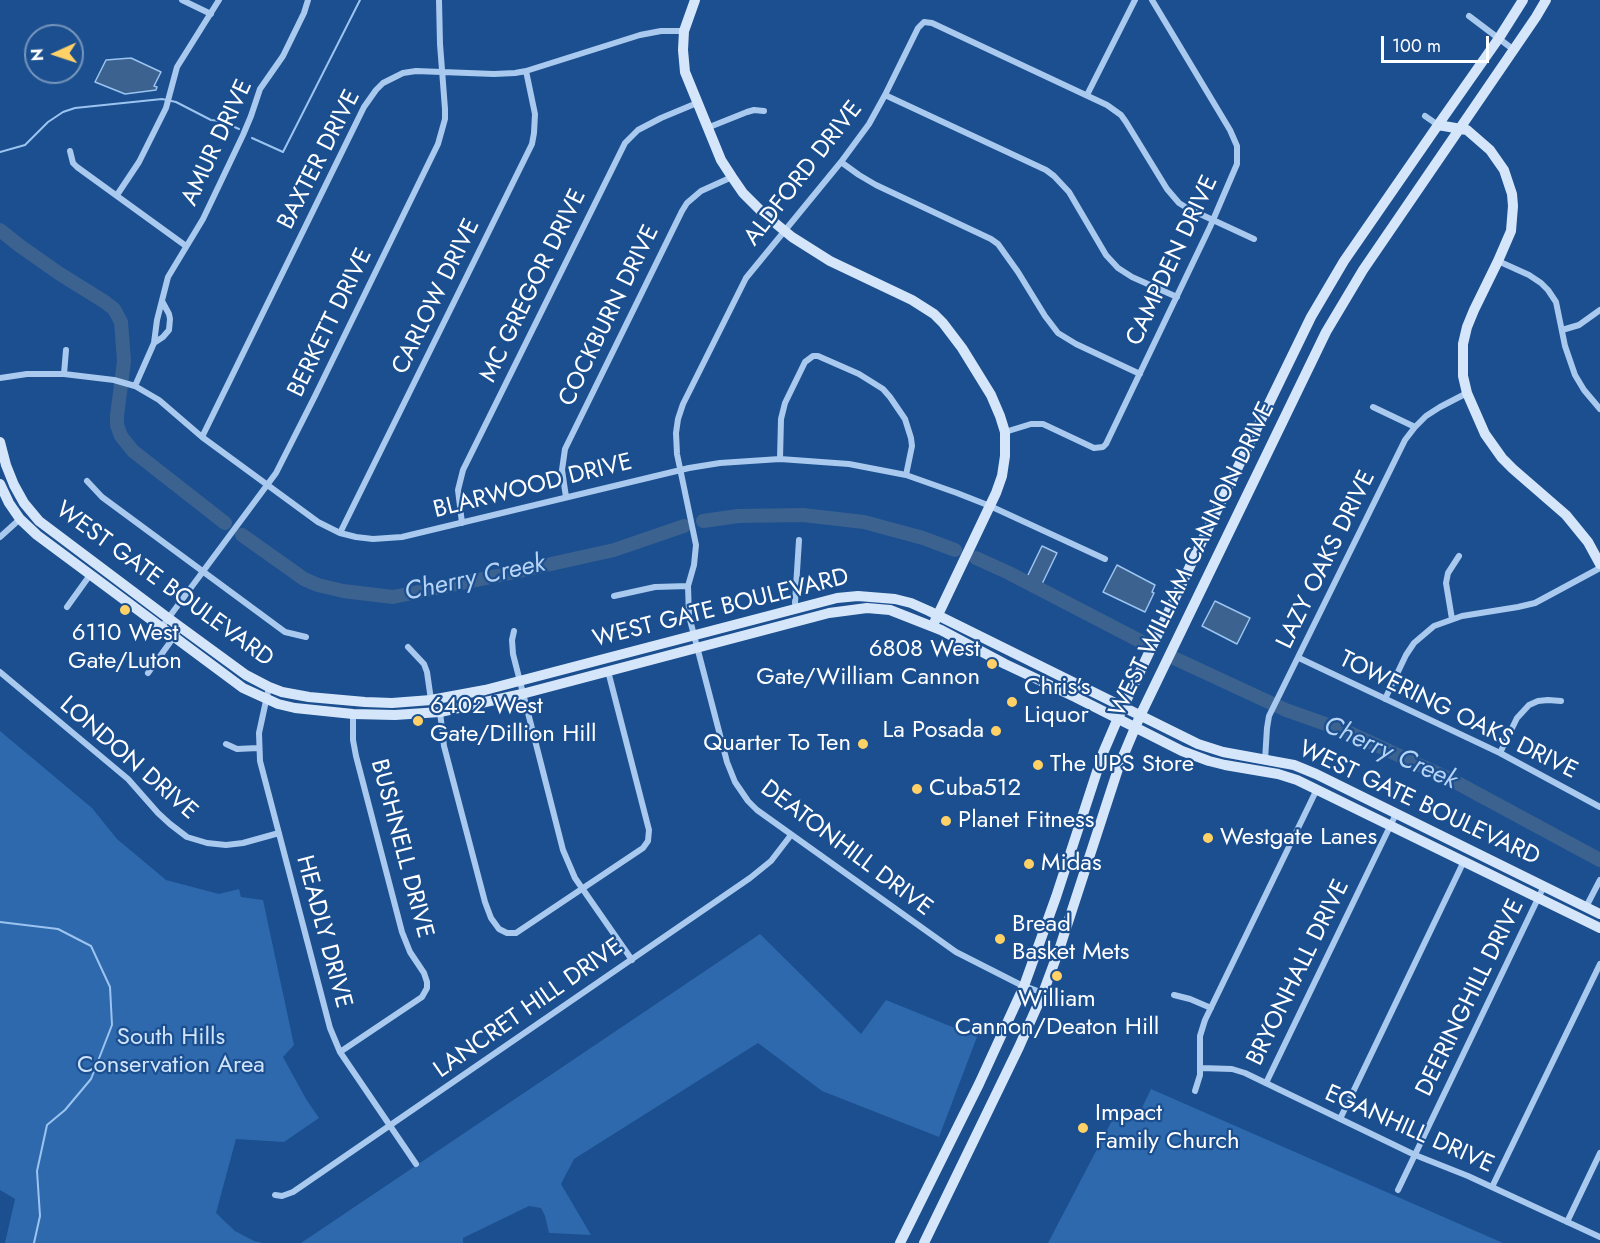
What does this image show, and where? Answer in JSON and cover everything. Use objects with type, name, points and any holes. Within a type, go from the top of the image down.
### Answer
[{"type":"main road","points":[[695,0],[684,31],[685,72],[721,160],[743,193],[784,231],[830,261],[912,300],[934,314],[963,348],[991,395],[1000,416],[1005,432],[1005,456],[1004,468],[996,493],[932,627]]},
{"type":"main road","name":"WEST WILLIAM CANNON DRIVE","points":[[900,1243],[979,1084],[1024,986],[1047,924],[1103,753],[1118,718],[1311,317],[1330,284],[1438,124],[1499,39],[1523,0]]},
{"type":"main road","points":[[1536,18],[1540,0]]},
{"type":"main road","name":"WEST WILLIAM CANNON DRIVE","points":[[924,1243],[1043,993],[1119,766],[1135,727],[1326,332],[1344,300],[1546,0]]},
{"type":"main road","points":[[1438,124],[1467,130],[1490,150],[1504,170],[1513,206],[1511,231],[1467,327],[1463,344],[1463,376],[1467,393],[1485,434],[1502,458],[1566,514],[1588,542],[1600,566]]},
{"type":"main road","points":[[1266,408],[1284,418]]},
{"type":"main road","name":"WEST GATE BOULEVARD","points":[[0,442],[14,485],[24,503],[39,521],[246,675],[269,687],[295,695],[392,703],[458,696],[837,598],[871,596],[895,599],[911,603],[937,615],[1205,747],[1294,765],[1600,914]]},
{"type":"main road","name":"WEST GATE BOULEVARD","points":[[0,484],[20,519],[37,535],[243,688],[266,699],[295,708],[353,714],[395,715],[440,712],[522,694],[829,613],[867,608],[890,610],[932,627],[1182,751],[1225,765],[1288,776],[1600,928]]},
{"type":"main road","points":[[1005,664],[1010,651]]},
{"type":"main road","points":[[1076,835],[1096,839]]},
{"type":"street","points":[[182,0],[210,15]]},
{"type":"street","points":[[117,195],[139,162],[166,108],[177,67],[219,0]]},
{"type":"street","name":"AMUR DRIVE","points":[[135,386],[154,343],[157,320],[168,277],[203,219],[243,135],[260,89],[283,56],[308,0]]},
{"type":"street","name":"BERKETT DRIVE","points":[[161,628],[276,473],[438,144],[445,119],[439,0]]},
{"type":"street","points":[[1088,95],[1135,0]]},
{"type":"street","name":"CAMPDEN DRIVE","points":[[1005,432],[1031,424],[1043,424],[1087,446],[1094,448],[1103,447],[1106,444],[1238,164],[1237,146],[1225,121],[1152,0]]},
{"type":"street","points":[[1469,16],[1514,50]]},
{"type":"street","name":"ALDFORD DRIVE","points":[[693,636],[688,607],[688,585],[694,565],[696,545],[676,454],[676,433],[683,404],[746,278],[870,124],[920,24],[928,22],[1107,105],[1121,115],[1173,197],[1187,208],[1254,239]]},
{"type":"street","name":"BAXTER DRIVE","points":[[202,437],[369,98],[383,83],[403,73],[416,70],[504,74],[526,71],[639,35],[661,31],[684,31]]},
{"type":"street","name":"CARLOW DRIVE","points":[[340,533],[532,144],[535,114],[526,71]]},
{"type":"street","points":[[885,95],[1046,170],[1069,192],[1107,255],[1118,268],[1132,277],[1177,297]]},
{"type":"street","name":"MC GREGOR DRIVE","points":[[462,523],[458,490],[463,470],[625,143],[638,130],[697,103]]},
{"type":"street","points":[[707,128],[747,112],[764,111]]},
{"type":"street","points":[[1425,116],[1438,124]]},
{"type":"street","points":[[70,151],[77,167],[186,246]]},
{"type":"street","points":[[841,162],[859,176],[876,185],[998,243],[1044,316],[1058,333],[1140,374]]},
{"type":"street","name":"COCKBURN DRIVE","points":[[566,497],[562,470],[565,448],[682,211],[687,203],[701,191],[732,177]]},
{"type":"street","points":[[1498,261],[1535,279],[1548,290],[1556,302],[1565,346],[1575,375],[1600,409]]},
{"type":"street","name":"AMUR DRIVE","points":[[154,343],[169,330],[169,314],[162,301]]},
{"type":"street","points":[[1562,330],[1579,325],[1600,310]]},
{"type":"street","points":[[64,374],[66,350]]},
{"type":"street","points":[[780,459],[781,419],[785,404],[805,362],[813,356],[818,356],[859,374],[890,397],[905,419],[911,438],[912,446],[906,475]]},
{"type":"street","name":"BLARWOOD DRIVE","points":[[0,378],[27,374],[64,374],[114,380],[135,386],[159,400],[202,437],[318,522],[340,533],[356,537],[387,539],[402,537],[681,470],[720,463],[780,459],[849,464],[906,475],[990,506],[1106,560]]},
{"type":"street","name":"LAZY OAKS DRIVE","points":[[1263,771],[1266,759],[1267,722],[1405,440],[1415,427],[1440,407],[1467,393]]},
{"type":"street","points":[[1373,407],[1415,427]]},
{"type":"street","points":[[87,481],[102,497],[285,632],[306,637]]},
{"type":"street","points":[[0,537],[20,519]]},
{"type":"street","points":[[796,609],[798,540]]},
{"type":"street","points":[[1452,619],[1446,583],[1448,573],[1459,556]]},
{"type":"street","points":[[1385,699],[1406,655],[1414,644],[1434,626],[1452,619],[1535,603],[1600,566]]},
{"type":"street","points":[[67,607],[90,575]]},
{"type":"street","points":[[614,596],[655,587],[688,585]]},
{"type":"street","points":[[148,673],[181,627]]},
{"type":"street","points":[[514,631],[513,654],[519,681],[563,850],[582,888],[632,960]]},
{"type":"street","name":"DEATONHILL DRIVE","points":[[693,636],[727,762],[735,782],[748,801],[791,835],[962,956],[1043,993]]},
{"type":"street","points":[[408,647],[424,664],[431,700]]},
{"type":"street","name":"TOWERING OAKS DRIVE","points":[[1299,658],[1500,753],[1600,807]]},
{"type":"street","points":[[440,712],[442,738],[485,902],[495,924],[502,932],[512,934],[646,845],[649,835],[608,671]]},
{"type":"street","name":"LONDON DRIVE","points":[[0,672],[128,779],[158,813],[187,837],[207,843],[226,845],[243,843],[279,833]]},
{"type":"street","name":"HEADLY DRIVE","points":[[269,687],[259,733],[260,761],[330,1028],[340,1052],[416,1164]]},
{"type":"street","points":[[1500,753],[1522,710],[1538,701],[1561,701]]},
{"type":"street","name":"BUSHNELL DRIVE","points":[[340,1052],[422,997],[427,988],[424,973],[410,952],[402,932],[356,756],[353,714]]},
{"type":"street","points":[[226,744],[237,749],[258,748]]},
{"type":"street","points":[[1195,1091],[1201,1068],[1200,1036],[1211,1008],[1317,789]]},
{"type":"street","name":"BRYONHALL DRIVE","points":[[1266,1083],[1396,814]]},
{"type":"street","name":"LANCRET HILL DRIVE","points":[[275,1195],[282,1196],[293,1192],[764,869],[791,835]]},
{"type":"street","points":[[1340,1119],[1464,861]]},
{"type":"street","points":[[1586,907],[1600,880]]},
{"type":"street","name":"DEERINGHILL DRIVE","points":[[1398,1190],[1545,886]]},
{"type":"street","points":[[1492,1187],[1600,964]]},
{"type":"street","points":[[1174,995],[1211,1008]]},
{"type":"street","name":"EGANHILL DRIVE","points":[[1201,1068],[1238,1071],[1415,1155],[1492,1187],[1600,1237]]},
{"type":"street","points":[[1567,1222],[1600,1153]]},
{"type":"green space","name":"South Hills Conservation Area","points":[[0,731],[92,808],[117,839],[166,880],[219,894],[239,889],[241,897],[263,900],[294,1045],[283,1057],[319,1118],[284,1142],[236,1139],[216,1213],[235,1231],[263,1243],[5,1243],[15,1199],[0,1190]]},
{"type":"green space","points":[[760,934],[861,1034],[886,1000],[977,1037],[939,1137],[822,1091],[758,1043],[574,1159],[561,1184],[591,1235],[549,1233],[541,1208],[529,1206],[463,1238],[463,1243],[301,1243]]},
{"type":"green space","points":[[1151,1089],[1503,1243],[1048,1243],[1118,1109],[1139,1114]]},
{"type":"shaded area","points":[[131,58],[161,72],[154,86],[157,87],[156,90],[125,94],[95,82],[106,60]]},
{"type":"shaded area","points":[[1042,546],[1057,553],[1042,584],[1027,577]]},
{"type":"shaded area","points":[[1117,565],[1155,585],[1152,592],[1154,593],[1145,612],[1103,592]]},
{"type":"shaded area","points":[[1215,601],[1250,618],[1237,644],[1202,626]]},
{"type":"waterway","points":[[252,138],[283,152],[360,0]]},
{"type":"waterway","points":[[0,152],[25,145],[48,122],[63,112],[75,108],[162,99],[176,102],[211,120],[221,121],[239,129]]},
{"type":"waterway","name":"Cherry Creek","points":[[0,230],[60,274],[114,309],[121,322],[124,361],[117,416],[121,436],[133,451],[225,523]]},
{"type":"waterway","name":"Cherry Creek","points":[[703,521],[738,516],[803,515],[864,522],[923,538],[955,550]]},
{"type":"waterway","name":"Cherry Creek","points":[[242,535],[304,579],[318,585],[343,591],[393,597],[614,550],[684,526]]},
{"type":"waterway","name":"Cherry Creek","points":[[976,558],[1142,642]]},
{"type":"waterway","name":"Cherry Creek","points":[[1176,659],[1286,710],[1348,732],[1450,779],[1600,860]]},
{"type":"waterway","points":[[0,922],[58,929],[91,946],[110,987],[112,1025],[91,1079],[65,1110],[47,1125],[37,1171],[40,1216],[34,1243]]},
{"type":"place","name":"6110 West Gate/Luton","points":[[125,610]]},
{"type":"place","name":"6808 West Gate/William Cannon","points":[[992,664]]},
{"type":"place","name":"Chris’s Liquor","points":[[1012,702]]},
{"type":"place","name":"6402 West Gate/Dillion Hill","points":[[418,721]]},
{"type":"place","name":"La Posada","points":[[996,731]]},
{"type":"place","name":"Quarter To Ten","points":[[863,744]]},
{"type":"place","name":"The UPS Store","points":[[1038,765]]},
{"type":"place","name":"Cuba512","points":[[917,789]]},
{"type":"place","name":"Planet Fitness","points":[[946,821]]},
{"type":"place","name":"Westgate Lanes","points":[[1208,838]]},
{"type":"place","name":"Midas","points":[[1029,864]]},
{"type":"place","name":"Bread Basket Mets","points":[[1000,939]]},
{"type":"place","name":"William Cannon/Deaton Hill","points":[[1057,976]]},
{"type":"place","name":"Impact Family Church","points":[[1083,1128]]}]
